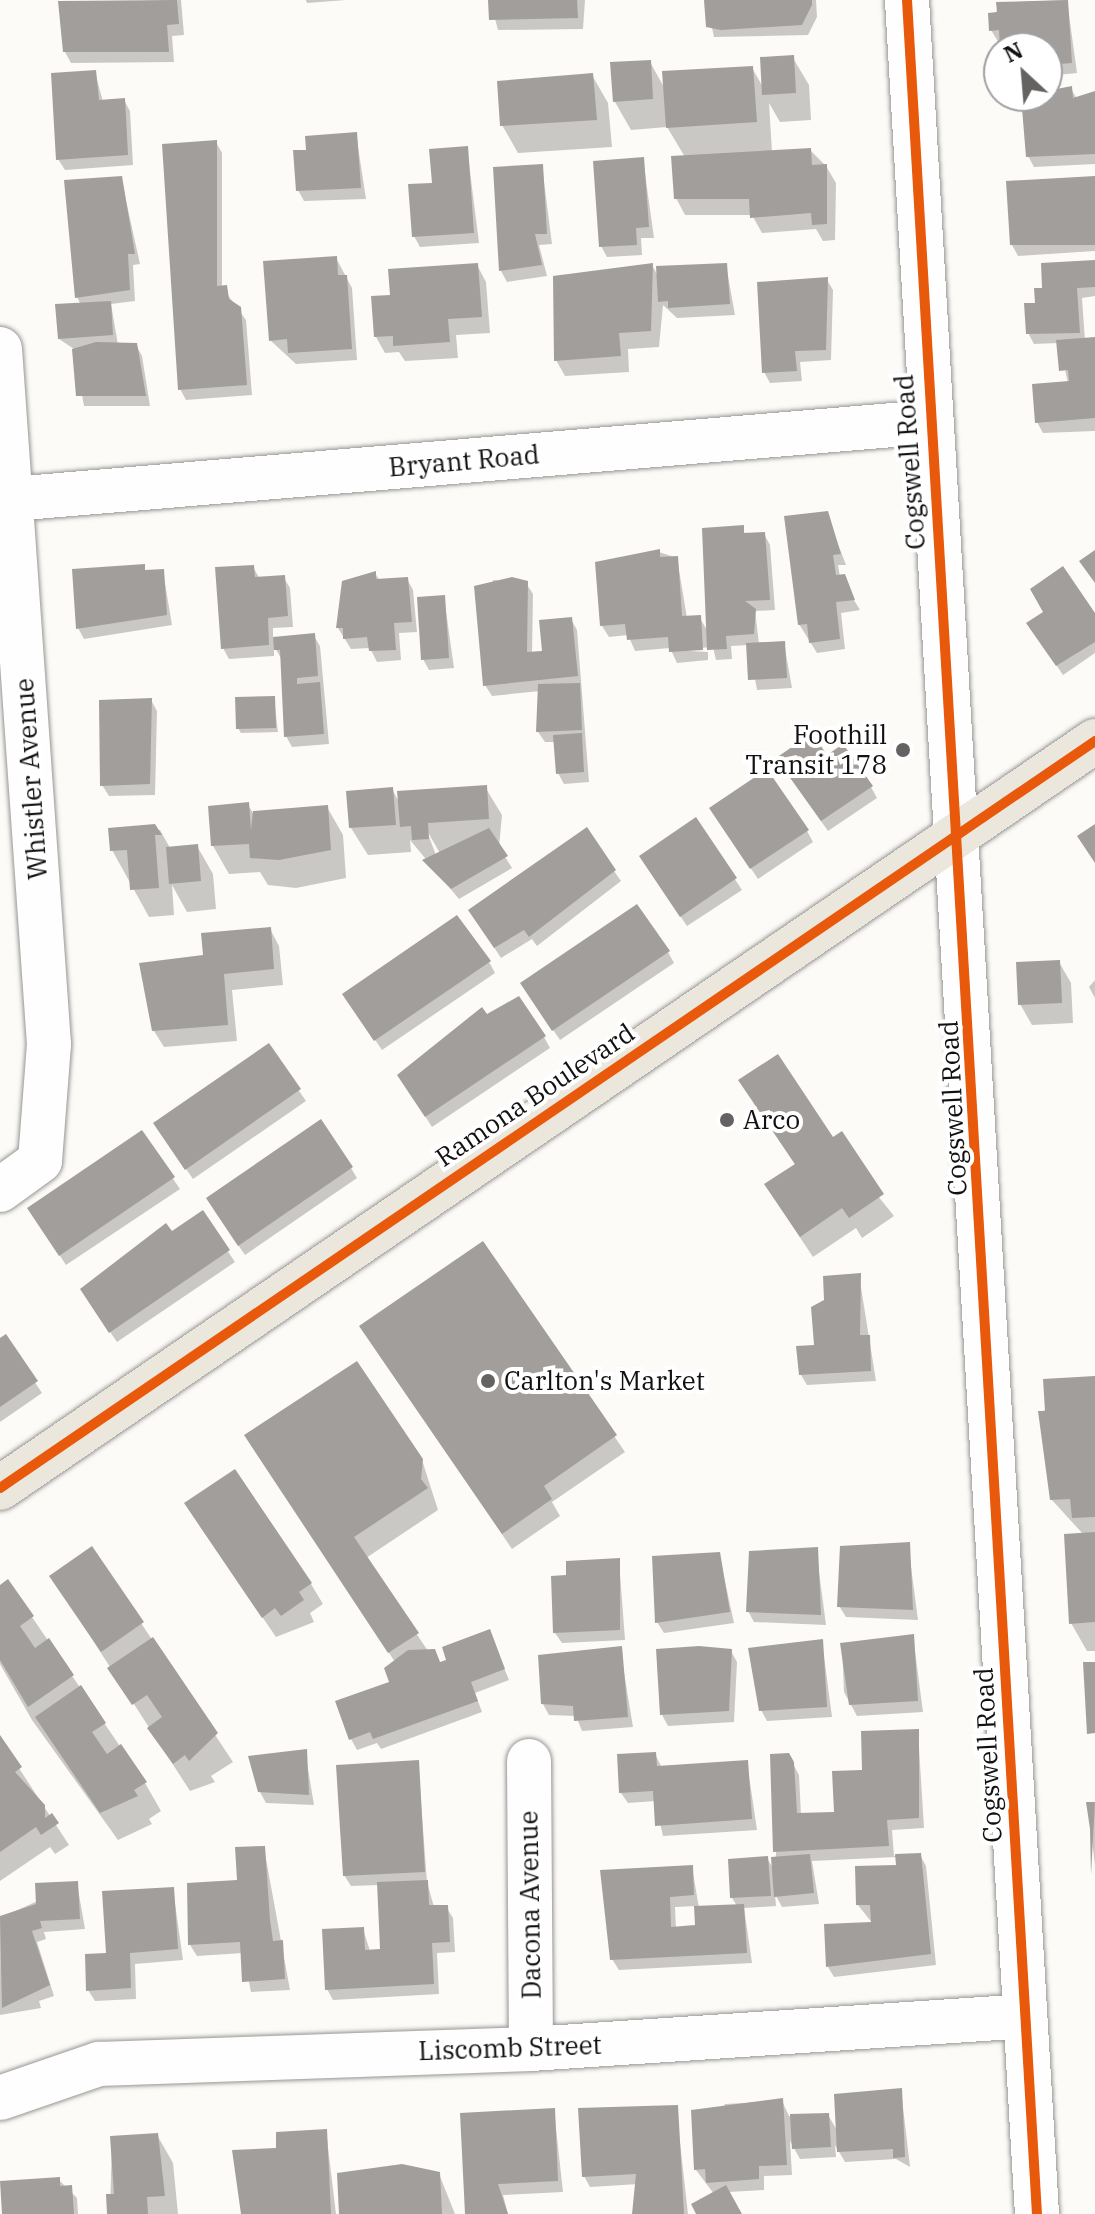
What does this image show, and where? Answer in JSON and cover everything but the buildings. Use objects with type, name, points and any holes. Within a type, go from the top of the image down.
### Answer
[{"type":"main road","name":"Ramona Boulevard","points":[[0,1488],[1095,741]]},
{"type":"street","name":"Cogswell Road","points":[[907,0],[928,422],[959,831],[1037,2214]]},
{"type":"street","name":"Whistler Avenue","points":[[0,349],[6,500],[49,1044],[40,1161],[0,1190]]},
{"type":"street","name":"Bryant Road","points":[[6,500],[928,422]]},
{"type":"street","name":"Dacona Avenue","points":[[529,1761],[531,2049]]},
{"type":"street","name":"Liscomb Street","points":[[0,2098],[99,2064],[531,2049],[1025,2016]]},
{"type":"cycle path","points":[[907,0],[1037,2214]]},
{"type":"cycle path","points":[[0,1488],[1095,741]]},
{"type":"place","name":"Foothill Transit 178","points":[[903,750]]},
{"type":"place","name":"Arco","points":[[727,1120]]},
{"type":"place","name":"Carlton's Market","points":[[488,1381]]}]
